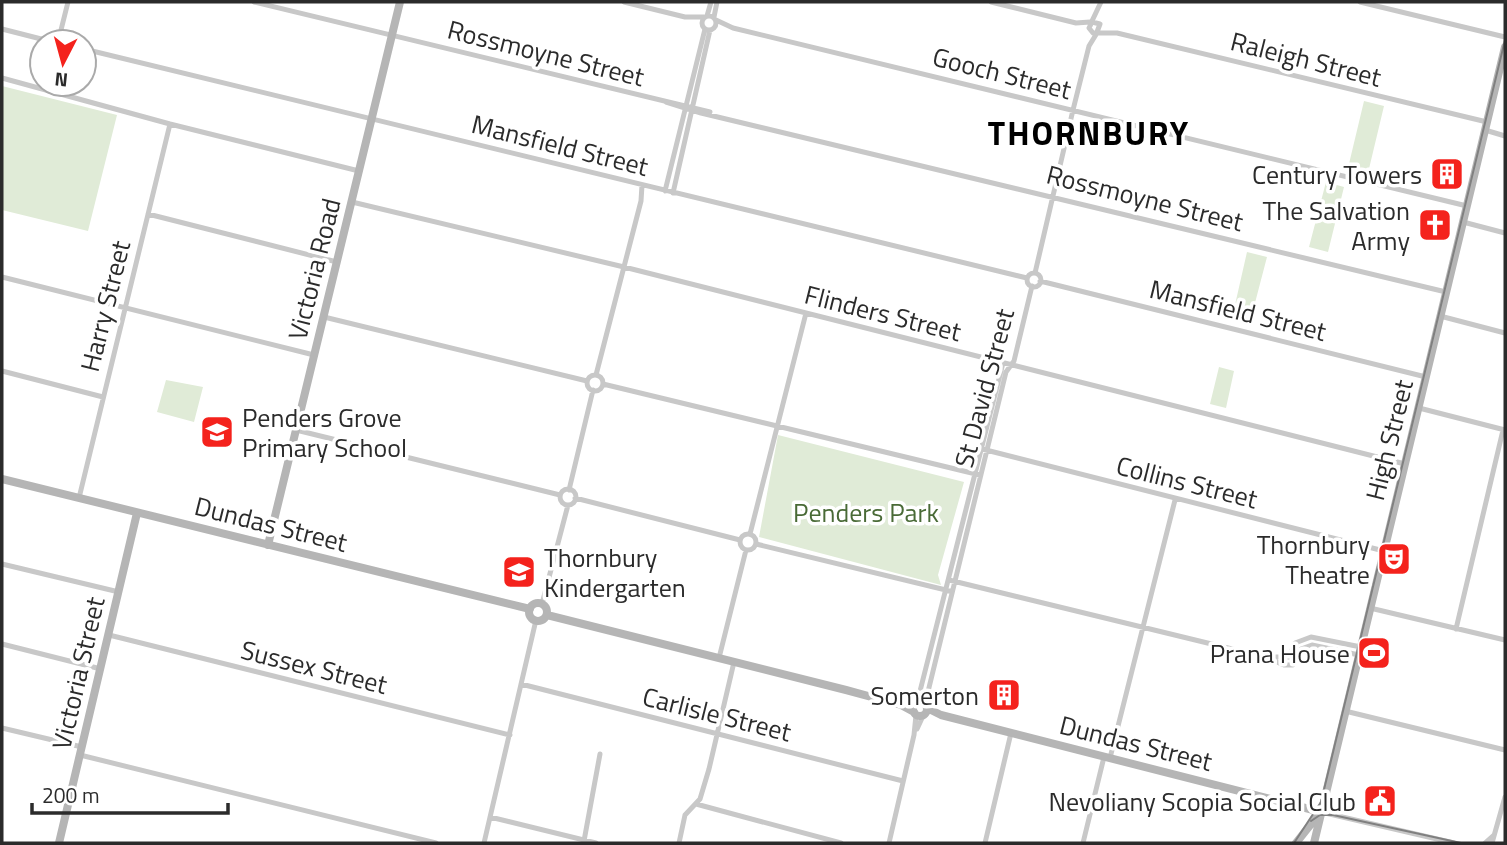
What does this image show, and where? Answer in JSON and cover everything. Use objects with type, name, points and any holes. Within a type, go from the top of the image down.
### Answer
[{"type":"street","points":[[60,28],[68,2]]},
{"type":"street","name":"Rossmoyne Street","points":[[254,2],[1446,292]]},
{"type":"street","name":"Victoria Road","points":[[268,545],[400,2]]},
{"type":"street","name":"Gooch Street","points":[[624,2],[685,17],[708,28],[733,28]]},
{"type":"street","points":[[665,191],[689,107],[708,28],[711,2]]},
{"type":"street","points":[[708,28],[717,2]]},
{"type":"street","name":"Raleigh Street","points":[[991,2],[1076,23],[1093,31],[1117,33],[1486,126],[1505,136]]},
{"type":"street","points":[[1035,273],[1040,281],[1032,286],[1027,278],[1035,273],[1101,2]]},
{"type":"street","points":[[1360,2],[1505,37]]},
{"type":"street","name":"Gooch Street","points":[[685,17],[710,17],[733,28],[1467,206]]},
{"type":"street","name":"Raleigh Street","points":[[1076,23],[1096,23],[1117,33]]},
{"type":"street","points":[[1093,31],[1096,23]]},
{"type":"street","points":[[2,30],[28,36]]},
{"type":"street","name":"High Street","points":[[1314,843],[1505,47]]},
{"type":"street","name":"Mansfield Street","points":[[98,53],[1027,278]]},
{"type":"street","points":[[2,78],[170,124],[359,171]]},
{"type":"street","points":[[673,193],[689,107]]},
{"type":"street","name":"Harry Street","points":[[79,498],[170,124]]},
{"type":"street","points":[[587,381],[596,375],[645,186]]},
{"type":"street","name":"Flinders Street","points":[[352,202],[624,267],[1405,464]]},
{"type":"street","points":[[148,214],[337,262]]},
{"type":"street","points":[[1463,222],[1505,233]]},
{"type":"street","points":[[2,278],[314,355]]},
{"type":"street","name":"Mansfield Street","points":[[1040,281],[1426,377]]},
{"type":"street","name":"St David Street","points":[[889,843],[977,475],[1032,286]]},
{"type":"street","points":[[569,490],[575,498],[740,540],[750,534],[806,313]]},
{"type":"street","points":[[324,317],[587,381],[593,390]]},
{"type":"street","points":[[1440,317],[1505,333]]},
{"type":"street","name":"St David Street","points":[[984,450],[1003,363]]},
{"type":"street","points":[[2,371],[103,397]]},
{"type":"street","points":[[596,375],[601,377],[603,384]]},
{"type":"street","points":[[296,429],[560,495],[569,490],[593,390],[603,384],[977,475]]},
{"type":"street","points":[[1419,408],[1504,430],[1456,629]]},
{"type":"street","name":"Collins Street","points":[[984,450],[1384,551]]},
{"type":"street","name":"Dundas Street","points":[[2,479],[530,609]]},
{"type":"street","points":[[560,495],[561,502],[568,505]]},
{"type":"street","points":[[536,620],[547,615],[542,604],[568,505],[575,498]]},
{"type":"street","points":[[1083,843],[1175,500]]},
{"type":"street","name":"Victoria Street","points":[[59,843],[138,513]]},
{"type":"street","points":[[750,534],[755,537],[756,544]]},
{"type":"street","points":[[740,540],[741,547],[746,550]]},
{"type":"street","points":[[719,658],[746,550],[756,544],[948,591]]},
{"type":"street","points":[[2,564],[119,592]]},
{"type":"street","points":[[952,580],[1265,657],[1289,657],[1295,643],[1307,637],[1360,651]]},
{"type":"street","points":[[536,620],[531,617],[530,609],[535,604],[542,604]]},
{"type":"street","points":[[1370,608],[1505,640]]},
{"type":"street","name":"Dundas Street","points":[[547,615],[1321,811]]},
{"type":"street","points":[[484,843],[536,620]]},
{"type":"street","name":"Sussex Street","points":[[108,635],[510,735]]},
{"type":"street","points":[[2,644],[101,669]]},
{"type":"street","points":[[679,843],[685,815],[701,796],[734,663]]},
{"type":"street","name":"Carlisle Street","points":[[521,684],[903,781]]},
{"type":"street","points":[[1345,711],[1505,750]]},
{"type":"street","points":[[2,728],[436,843]]},
{"type":"street","points":[[985,843],[1011,733]]},
{"type":"street","points":[[583,842],[600,754]]},
{"type":"street","points":[[1492,843],[1499,826],[1505,797]]},
{"type":"street","points":[[696,804],[842,843]]},
{"type":"street","points":[[1296,843],[1321,811],[1454,843]]},
{"type":"street","points":[[491,817],[583,842],[596,843]]},
{"type":"street","points":[[1485,843],[1499,826]]},
{"type":"street","points":[[1418,843],[1420,835]]},
{"type":"green space","points":[[2,86],[28,93],[28,98],[50,98],[117,115],[88,231],[2,210]]},
{"type":"green space","points":[[1364,101],[1384,106],[1368,173],[1348,168]]},
{"type":"green space","points":[[1326,182],[1344,187],[1328,252],[1309,247]]},
{"type":"green space","points":[[1247,252],[1267,257],[1250,322],[1232,318]]},
{"type":"green space","points":[[1219,367],[1234,371],[1226,408],[1210,404]]},
{"type":"green space","points":[[166,380],[203,387],[194,422],[157,412]]},
{"type":"green space","name":"Penders Park","points":[[778,435],[964,482],[938,575],[941,585],[759,537]]},
{"type":"tram line","points":[[1294,843],[1321,802],[1505,40]]},
{"type":"tram line","points":[[1311,821],[1320,815],[1333,815],[1461,843]]},
{"type":"place","name":"Century Towers","points":[[1447,174]]},
{"type":"place","name":"The Salvation Army","points":[[1435,225]]},
{"type":"place","name":"Penders Grove Primary School","points":[[217,432]]},
{"type":"place","name":"Thornbury Theatre","points":[[1394,559]]},
{"type":"place","name":"Thornbury Kindergarten","points":[[519,572]]},
{"type":"place","name":"Prana House","points":[[1374,653]]},
{"type":"place","name":"Somerton","points":[[1004,695]]},
{"type":"place","name":"Nevoliany Scopia Social Club","points":[[1380,801]]},
{"type":"district","name":"THORNBURY","points":[[1089,133]]}]
